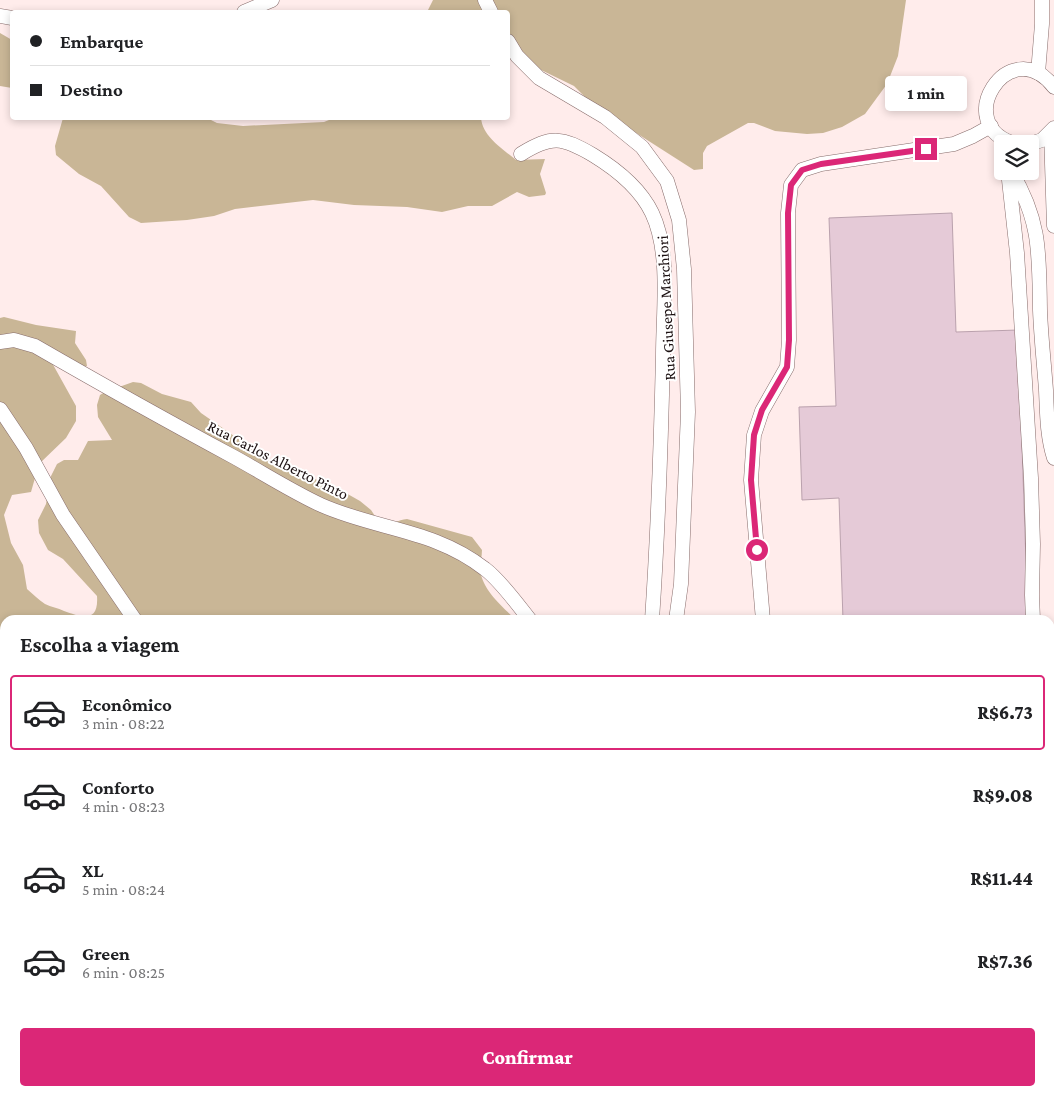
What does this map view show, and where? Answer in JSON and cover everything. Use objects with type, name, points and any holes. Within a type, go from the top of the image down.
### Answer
[{"type":"street","points":[[249,10],[272,0]]},
{"type":"street","points":[[1038,73],[1042,0]]},
{"type":"street","name":"Rua Giusepe Marchiori","points":[[510,44],[517,56],[539,78],[605,117],[642,147],[666,181],[679,220],[684,269],[688,412],[681,584],[677,615]]},
{"type":"street","points":[[996,135],[987,115],[986,103],[989,92],[995,82],[1015,70],[1027,70],[1038,73],[1054,87]]},
{"type":"street","points":[[1039,141],[1052,130]]},
{"type":"street","points":[[1052,130],[1054,226]]},
{"type":"street","points":[[994,131],[999,135]]},
{"type":"street","points":[[763,615],[751,480],[753,444],[762,410],[787,367],[789,340],[788,213],[791,185],[802,170],[821,164],[954,144],[973,136],[994,131]]},
{"type":"street","points":[[521,154],[538,144],[553,140],[574,144],[605,162],[613,167],[635,189],[651,212],[660,239],[664,276],[662,432],[652,615]]},
{"type":"street","points":[[1010,180],[1017,252],[1031,478],[1033,615]]},
{"type":"street","points":[[1015,180],[1023,191],[1035,226],[1040,262],[1040,310],[1054,456]]},
{"type":"street","name":"Rua Carlos Alberto Pinto","points":[[0,342],[14,340],[36,346],[162,418],[320,504],[353,517],[426,536],[456,549],[487,570],[526,615]]},
{"type":"street","points":[[0,408],[26,448],[63,515],[132,615]]},
{"type":"shaded area","points":[[433,0],[478,0],[483,10],[428,10]]},
{"type":"shaded area","points":[[481,0],[906,0],[898,56],[887,84],[865,114],[842,127],[823,133],[807,134],[775,131],[754,123],[748,123],[707,146],[703,153],[703,169],[694,170],[594,106],[574,86],[535,67],[510,36],[510,10],[489,10]]},
{"type":"shaded area","points":[[0,33],[10,39],[10,88],[0,86]]},
{"type":"shaded area","points":[[62,120],[211,120],[217,123],[243,126],[324,122],[329,120],[482,120],[485,131],[489,136],[516,160],[545,159],[540,174],[546,193],[545,195],[529,197],[517,192],[492,206],[468,206],[442,212],[407,207],[354,205],[313,200],[235,209],[214,216],[187,220],[141,223],[129,217],[101,186],[79,174],[56,155],[55,146]]},
{"type":"shaded area","points":[[4,317],[36,325],[76,331],[75,343],[86,360],[87,366],[78,368],[51,361],[76,406],[76,421],[66,438],[39,464],[31,492],[12,495],[4,515],[11,543],[23,565],[27,589],[45,604],[78,615],[0,615],[0,318]]},
{"type":"shaded area","points":[[133,382],[141,383],[162,394],[191,402],[201,413],[270,461],[337,488],[360,501],[371,510],[381,525],[388,525],[407,519],[472,537],[482,550],[480,570],[482,578],[494,598],[511,615],[92,615],[97,605],[97,596],[63,559],[48,550],[39,533],[38,520],[46,504],[51,476],[57,464],[64,460],[78,460],[88,441],[112,440],[98,417],[97,405],[100,395]]},
{"type":"building","points":[[952,213],[956,332],[1018,330],[1028,615],[843,615],[839,498],[802,500],[799,407],[836,406],[829,218]]},
{"type":"route","points":[[757,550],[751,480],[754,435],[762,410],[787,367],[789,340],[788,213],[791,185],[802,170],[821,164],[926,149]]}]
